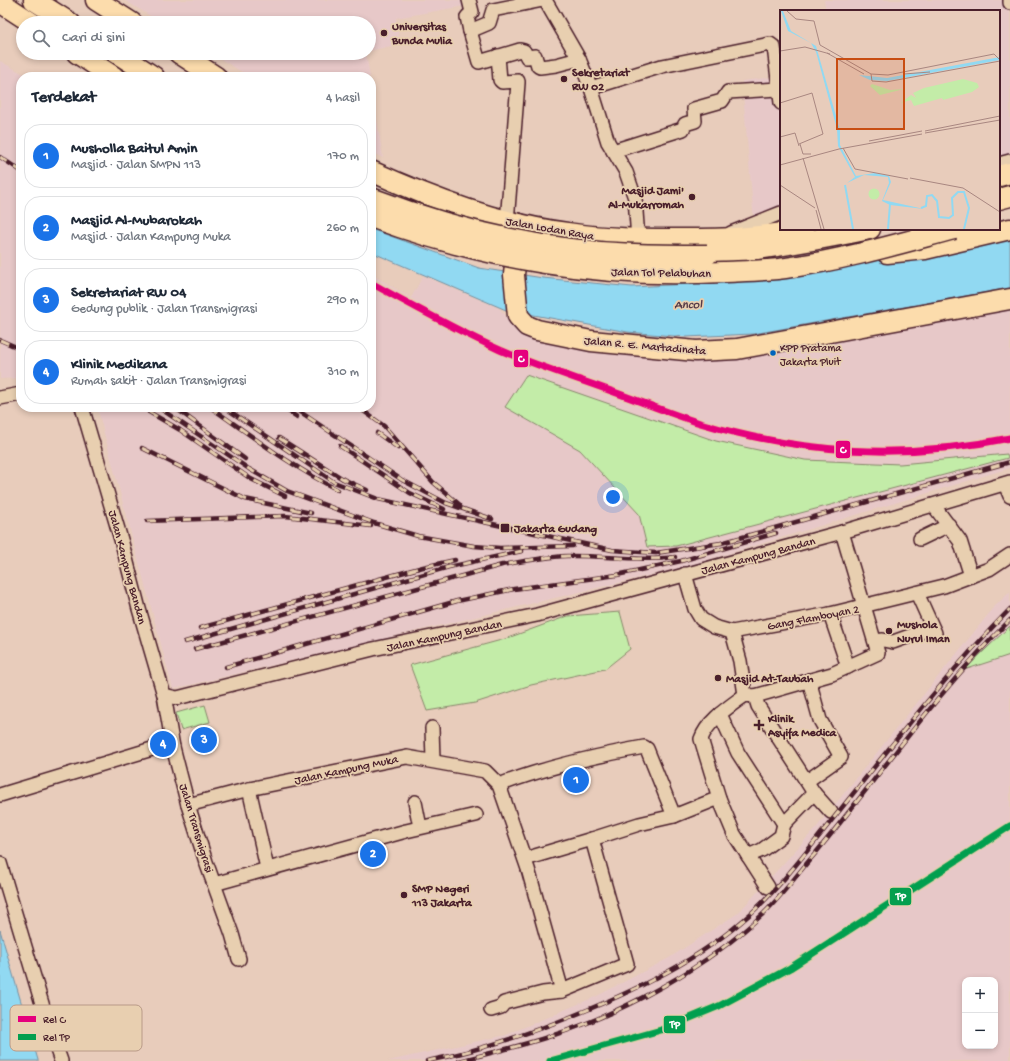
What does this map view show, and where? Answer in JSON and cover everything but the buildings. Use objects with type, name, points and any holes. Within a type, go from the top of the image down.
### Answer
[{"type":"highway","points":[[34,0],[59,16]]},
{"type":"highway","points":[[96,0],[121,16]]},
{"type":"highway","points":[[0,2],[21,16]]},
{"type":"highway","points":[[88,60],[106,72]]},
{"type":"highway","points":[[127,60],[146,72]]},
{"type":"highway","points":[[189,60],[208,72]]},
{"type":"highway","name":"Jalan Lodan Raya","points":[[376,173],[515,227],[567,234],[638,239],[714,239],[768,236],[798,230]]},
{"type":"highway","points":[[1000,176],[1010,173]]},
{"type":"highway","points":[[1000,185],[1010,182]]},
{"type":"highway","points":[[1000,199],[1010,196]]},
{"type":"highway","name":"Jalan Tol Pelabuhan","points":[[376,200],[439,222],[523,242],[588,251],[633,254],[707,255],[741,252],[852,231]]},
{"type":"highway","points":[[1000,218],[1010,216]]},
{"type":"highway","name":"Jalan Tol Pelabuhan","points":[[376,219],[407,230],[486,253],[528,261],[589,270],[689,274],[792,268],[838,259],[950,230]]},
{"type":"highway","name":"Jalan R. E. Martadinata","points":[[515,227],[514,275],[518,316],[527,326],[537,330],[575,338],[696,351],[740,349],[1010,299]]},
{"type":"highway","points":[[838,259],[925,249],[1010,229]]},
{"type":"street","points":[[469,0],[472,12],[467,17],[467,21],[479,62],[522,50],[528,57],[535,56],[538,66],[540,67],[556,65],[579,59]]},
{"type":"street","points":[[470,30],[489,23],[492,10],[544,0],[579,59],[591,88],[608,142],[626,172],[635,198],[638,239]]},
{"type":"street","points":[[591,88],[662,66],[770,44],[774,47],[780,96]]},
{"type":"street","points":[[498,56],[500,80],[518,81],[515,227]]},
{"type":"street","points":[[613,152],[684,129],[685,124],[696,121],[694,109],[722,101],[728,92],[779,89]]},
{"type":"street","points":[[1000,164],[1010,161]]},
{"type":"street","name":"Jalan Lodan Raya","points":[[714,239],[780,213]]},
{"type":"street","points":[[0,398],[16,395]]},
{"type":"street","name":"Jalan Kampung Bandan","points":[[83,412],[122,543],[164,695],[177,698],[373,649],[537,615],[842,532],[1008,483]]},
{"type":"street","points":[[1008,483],[1010,496]]},
{"type":"street","points":[[934,506],[960,541],[971,576]]},
{"type":"street","points":[[920,539],[949,525]]},
{"type":"street","name":"Gang Flamboyan 2","points":[[732,632],[864,607],[842,532]]},
{"type":"street","points":[[768,886],[734,834],[708,767],[701,738],[720,714],[750,695],[810,680],[848,667],[878,652],[864,607],[918,593],[971,576],[989,568],[1010,555]]},
{"type":"street","points":[[686,574],[695,609],[701,619],[714,627],[732,632],[750,695],[814,793],[831,812]]},
{"type":"street","points":[[875,641],[883,640],[893,642],[933,631],[918,593]]},
{"type":"street","points":[[830,614],[848,667]]},
{"type":"street","points":[[806,781],[841,757],[820,720],[810,680]]},
{"type":"street","name":"Jalan Transmigrasi","points":[[164,695],[173,747],[188,805],[232,934],[239,959]]},
{"type":"street","points":[[720,714],[738,753],[784,824]]},
{"type":"street","points":[[432,728],[434,760]]},
{"type":"street","points":[[0,795],[152,749],[173,747]]},
{"type":"street","points":[[562,991],[525,859],[499,785],[520,777],[588,758],[644,747],[647,749],[674,816]]},
{"type":"street","name":"Jalan Kampung Muka","points":[[188,805],[249,789],[434,760],[485,771],[499,785]]},
{"type":"street","points":[[249,789],[267,868]]},
{"type":"street","points":[[748,856],[762,850],[781,836],[784,824],[814,793]]},
{"type":"street","points":[[525,859],[639,824],[674,816],[719,798]]},
{"type":"street","points":[[415,802],[420,827]]},
{"type":"street","points":[[214,884],[267,868],[420,827],[476,815]]},
{"type":"street","points":[[491,1010],[501,1007],[504,1003],[542,993],[562,991],[627,964],[592,838]]},
{"type":"street","points":[[0,863],[42,1005]]},
{"type":"street","points":[[57,1051],[61,1061]]},
{"type":"shaded area","name":"Universitas Bunda Mulia","points":[[124,0],[468,0],[470,5],[396,18],[400,44],[376,49],[376,16],[150,16]]},
{"type":"shaded area","points":[[824,0],[1010,0],[1010,165],[1000,168],[1000,10],[826,10]]},
{"type":"shaded area","points":[[222,60],[367,60],[369,72],[242,72]]},
{"type":"shaded area","points":[[0,61],[20,72],[16,72],[16,378],[0,379]]},
{"type":"shaded area","points":[[780,76],[780,227],[755,233],[742,81]]},
{"type":"shaded area","points":[[376,115],[383,158],[376,154]]},
{"type":"shaded area","points":[[423,276],[499,308],[519,331],[656,359],[719,361],[1010,310],[1010,468],[685,567],[173,689],[98,412],[376,412],[376,277],[411,298]]},
{"type":"shaded area","points":[[1010,592],[1010,1061],[388,1061],[506,1035],[597,996],[669,958],[738,913],[816,828],[995,606]]},
{"type":"green space","points":[[526,375],[716,441],[805,460],[900,464],[1007,454],[1008,458],[676,546],[647,547],[639,514],[580,450],[505,407]]},
{"type":"green space","points":[[620,612],[630,649],[605,669],[531,685],[475,703],[427,711],[410,665],[505,639],[568,616]]},
{"type":"green space","points":[[1010,626],[1010,655],[964,670]]},
{"type":"green space","points":[[205,705],[210,722],[181,730],[176,713]]},
{"type":"water","name":"Ancol","points":[[1010,225],[1010,288],[753,334],[686,337],[628,332],[506,310],[376,254],[376,231],[479,268],[543,278],[632,287],[765,280],[988,230],[1000,230],[1000,227]]},
{"type":"water","points":[[0,930],[22,1005],[10,1005],[10,1051],[35,1051],[38,1061],[0,1061]]},
{"type":"railway","points":[[0,157],[16,168]]},
{"type":"railway","points":[[0,340],[16,347]]},
{"type":"railway","points":[[149,412],[180,430],[251,479],[285,496]]},
{"type":"railway","points":[[165,412],[249,469],[287,491],[374,523],[418,536],[474,546],[500,548],[573,546]]},
{"type":"railway","points":[[181,412],[245,459]]},
{"type":"railway","points":[[217,412],[288,461],[338,490]]},
{"type":"railway","points":[[231,412],[334,482],[378,499],[612,550],[656,553],[721,543],[1010,462]]},
{"type":"railway","points":[[290,412],[297,417]]},
{"type":"railway","points":[[300,412],[402,480],[446,503],[492,519]]},
{"type":"railway","points":[[365,412],[384,426],[433,482],[460,505]]},
{"type":"railway","points":[[377,433],[398,448]]},
{"type":"railway","points":[[279,438],[343,479],[367,490]]},
{"type":"railway","points":[[340,446],[410,493],[444,509]]},
{"type":"railway","points":[[142,448],[245,499],[311,513]]},
{"type":"railway","points":[[147,521],[285,516],[371,526]]},
{"type":"railway","points":[[226,667],[457,601],[514,589],[617,575],[681,561],[776,533]]},
{"type":"railway","points":[[185,642],[449,567],[522,551]]},
{"type":"railway","points":[[195,649],[502,565],[543,558],[567,556],[634,559],[675,557]]},
{"type":"railway","points":[[200,628],[423,567],[455,560]]},
{"type":"railway","points":[[427,1061],[508,1040],[613,999],[664,974],[713,944],[736,927],[757,908],[784,879],[939,688],[1010,609]]},
{"type":"railway","points":[[459,1061],[540,1040],[607,1015],[664,986],[718,951],[742,933],[764,913],[783,892],[933,705],[983,647],[1010,620]]},
{"type":"rail line","name":"C","points":[[376,286],[451,326],[514,356],[678,416],[739,433],[777,442],[816,447],[892,451],[970,445],[1010,438]]},
{"type":"rail line","name":"TP","points":[[550,1061],[661,1030],[719,1006],[790,968],[1010,826]]},
{"type":"place","name":"Universitas Bunda Mulia","points":[[384,33]]},
{"type":"place","name":"Sekretariat RW 02","points":[[564,79]]},
{"type":"place","name":"Masjid Jami' Al-Mukarromah","points":[[692,197]]},
{"type":"place","name":"KPP Pratama Jakarta Pluit","points":[[773,353]]},
{"type":"place","name":"Jakarta Gudang","points":[[505,528]]},
{"type":"place","name":"Mushola Nurul Iman","points":[[889,631]]},
{"type":"place","name":"Masjid At-Taubah","points":[[718,678]]},
{"type":"place","name":"Klinik Asyifa Medica","points":[[759,725]]},
{"type":"place","name":"Sekretariat RW 04","points":[[204,740]]},
{"type":"place","name":"Klinik Medikana","points":[[163,744]]},
{"type":"place","name":"Musholla Baitul Amin","points":[[576,780]]},
{"type":"place","name":"Masjid Al-Mubarokah","points":[[373,854]]},
{"type":"place","name":"SMP Negeri 113 Jakarta","points":[[404,895]]}]
